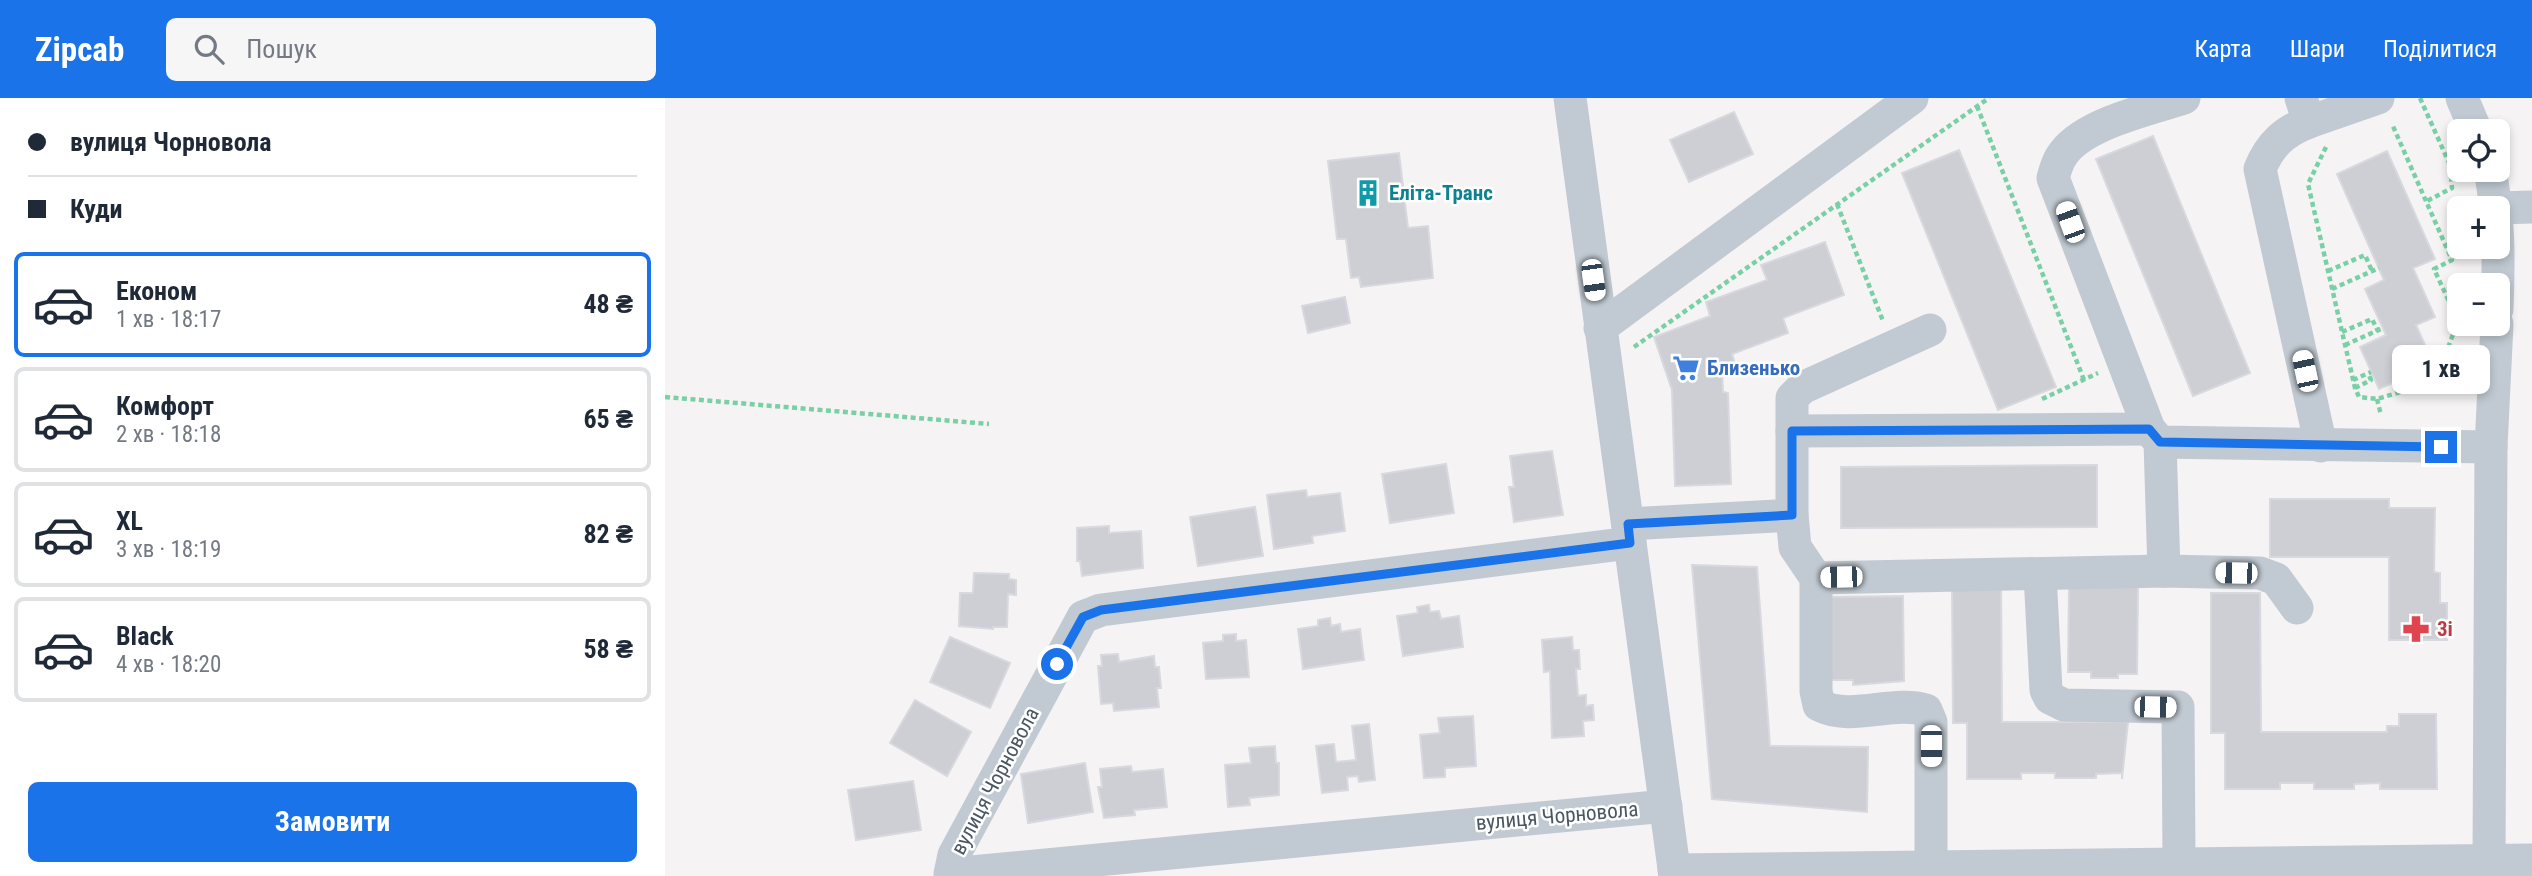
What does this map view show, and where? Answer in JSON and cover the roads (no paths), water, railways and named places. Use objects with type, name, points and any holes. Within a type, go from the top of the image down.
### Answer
[{"type":"street","points":[[1600,328],[1912,98]]},
{"type":"street","points":[[2164,571],[2155,436],[2053,178],[2061,156],[2099,111],[2184,98]]},
{"type":"street","points":[[2462,98],[2471,119]]},
{"type":"street","name":"вулиця Чорновола","points":[[1578,101],[1600,328],[1675,873]]},
{"type":"street","points":[[2321,446],[2260,169],[2266,155],[2290,129],[2314,119],[2383,106]]},
{"type":"street","points":[[2510,208],[2532,207]]},
{"type":"street","points":[[1930,330],[1802,388],[1792,398],[1792,515],[1795,547],[1816,578],[1816,691],[1819,705],[1833,713],[1910,705],[1926,710],[1931,722],[1931,866]]},
{"type":"street","points":[[2489,860],[2491,447],[2496,336]]},
{"type":"street","points":[[1792,431],[2155,436],[2321,446],[2491,447]]},
{"type":"street","points":[[1629,534],[1792,515]]},
{"type":"street","name":"вулиця Чорновола","points":[[941,875],[1083,617],[1101,610],[1629,534]]},
{"type":"street","points":[[1816,578],[2164,571],[2260,573],[2276,579],[2297,608]]},
{"type":"street","points":[[2040,574],[2046,690],[2050,698],[2064,705],[2178,707],[2179,863]]},
{"type":"street","name":"вулиця Чорновола","points":[[941,875],[1666,806]]},
{"type":"street","points":[[1675,873],[1931,866],[2532,860]]},
{"type":"place","name":"Еліта-Транс","points":[[1368,193]]},
{"type":"place","name":"Близенько","points":[[1686,368]]},
{"type":"place","name":"3і","points":[[2416,629]]}]
